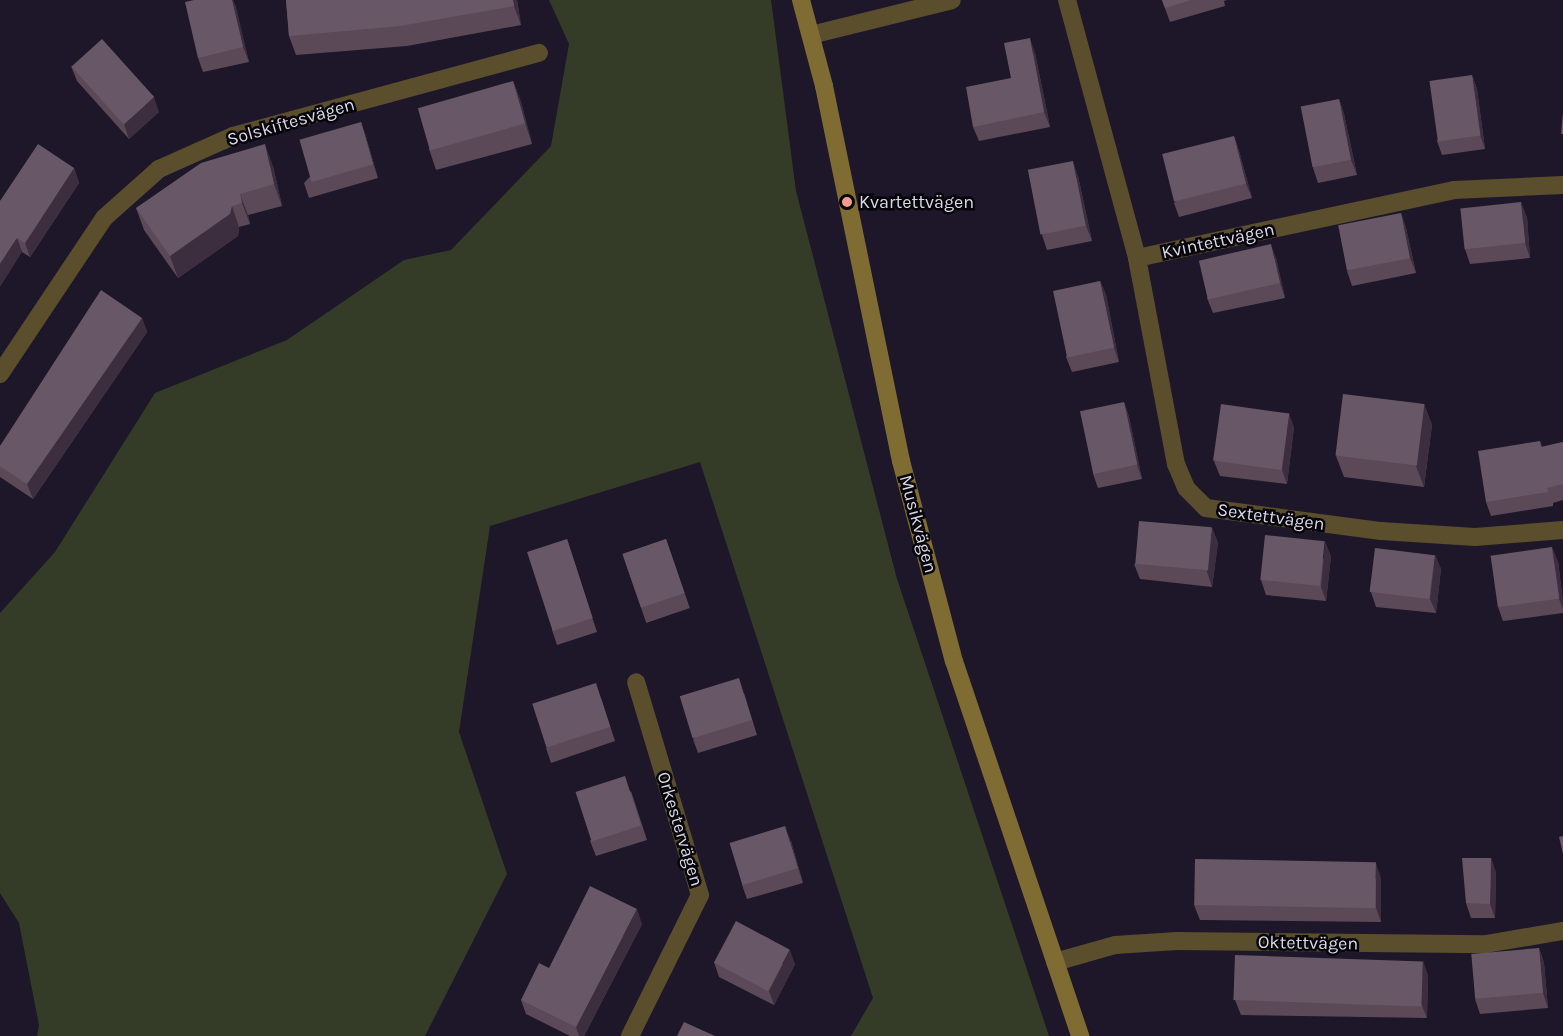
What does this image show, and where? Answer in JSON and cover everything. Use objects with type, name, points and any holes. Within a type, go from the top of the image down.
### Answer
[{"type":"street","name":"Musikvägen","points":[[801,0],[811,35],[916,518],[954,661],[1080,1036]]},
{"type":"street","points":[[811,35],[952,0]]},
{"type":"street","name":"Kvintettvägen","points":[[1067,0],[1137,258],[1454,190],[1563,185]]},
{"type":"street","name":"Solskiftesvägen","points":[[0,374],[104,218],[159,169],[233,136],[539,53]]},
{"type":"street","name":"Sextettvägen","points":[[1137,258],[1176,464],[1186,488],[1206,508],[1381,531],[1475,537],[1563,530]]},
{"type":"street","name":"Orkestervägen","points":[[630,1036],[700,895],[636,682]]},
{"type":"street","name":"Oktettvägen","points":[[1055,962],[1115,945],[1177,941],[1486,944],[1563,931]]},
{"type":"green space","points":[[549,0],[771,0],[796,191],[897,579],[1049,1036],[851,1036],[873,998],[700,462],[490,526],[459,732],[507,874],[425,1036],[37,1036],[39,1025],[19,923],[0,893],[0,613],[55,552],[155,393],[287,340],[404,260],[451,250],[551,146],[569,44]]},
{"type":"building","points":[[232,0],[243,47],[198,58],[185,2]]},
{"type":"building","points":[[286,0],[513,0],[514,6],[400,26],[289,36]]},
{"type":"building","points":[[1162,0],[1191,0],[1165,8]]},
{"type":"building","points":[[1030,38],[1044,112],[973,127],[966,87],[1011,78],[1004,43]]},
{"type":"building","points":[[102,39],[154,97],[124,124],[72,66]]},
{"type":"building","points":[[1472,75],[1480,135],[1438,141],[1429,81]]},
{"type":"building","points":[[513,81],[525,123],[430,151],[418,108]]},
{"type":"building","points":[[1339,99],[1351,160],[1313,167],[1301,106]]},
{"type":"building","points":[[361,122],[373,164],[312,182],[299,140]]},
{"type":"building","points":[[1234,136],[1246,184],[1174,201],[1162,154]]},
{"type":"building","points":[[38,144],[74,168],[25,243],[17,238],[0,264],[0,201]]},
{"type":"building","points":[[265,144],[274,184],[240,194],[242,203],[232,206],[230,214],[170,256],[136,208],[201,163]]},
{"type":"building","points":[[1073,161],[1086,226],[1040,235],[1028,170]]},
{"type":"building","points":[[1521,202],[1525,243],[1465,249],[1460,208]]},
{"type":"building","points":[[1401,213],[1410,258],[1347,270],[1338,225]]},
{"type":"building","points":[[1271,244],[1280,283],[1208,300],[1199,261]]},
{"type":"building","points":[[1100,281],[1114,348],[1067,357],[1053,291]]},
{"type":"building","points":[[101,290],[142,318],[27,484],[0,466],[0,446]]},
{"type":"building","points":[[1343,394],[1424,404],[1417,466],[1335,456]]},
{"type":"building","points":[[1124,402],[1137,465],[1093,474],[1080,411]]},
{"type":"building","points":[[1221,404],[1289,414],[1281,470],[1213,460]]},
{"type":"building","points":[[1540,441],[1541,447],[1563,442],[1563,484],[1547,488],[1548,492],[1486,502],[1478,451]]},
{"type":"building","points":[[1139,521],[1212,527],[1208,570],[1135,564]]},
{"type":"building","points":[[1265,535],[1325,541],[1320,586],[1260,580]]},
{"type":"building","points":[[567,539],[593,618],[553,631],[527,552]]},
{"type":"building","points":[[666,539],[685,593],[641,608],[623,554]]},
{"type":"building","points":[[1552,547],[1559,598],[1498,607],[1491,556]]},
{"type":"building","points":[[1375,548],[1435,555],[1429,599],[1370,592]]},
{"type":"building","points":[[739,678],[752,720],[693,738],[680,696]]},
{"type":"building","points":[[596,683],[610,727],[546,747],[532,704]]},
{"type":"building","points":[[625,776],[641,825],[592,842],[576,792]]},
{"type":"building","points":[[785,826],[798,868],[742,885],[730,843]]},
{"type":"building","points":[[1563,836],[1563,854],[1559,837]]},
{"type":"building","points":[[1462,858],[1491,858],[1490,904],[1466,903]]},
{"type":"building","points":[[1195,859],[1376,862],[1375,908],[1194,905]]},
{"type":"building","points":[[590,886],[637,909],[576,1027],[521,1000],[539,963],[549,968]]},
{"type":"building","points":[[736,921],[790,950],[768,991],[714,962]]},
{"type":"building","points":[[1539,948],[1543,993],[1475,999],[1471,954]]},
{"type":"building","points":[[1235,955],[1423,962],[1421,1007],[1233,1000]]},
{"type":"building","points":[[684,1022],[715,1036],[677,1036]]},
{"type":"place","name":"Kvartettvägen","points":[[847,202]]}]
